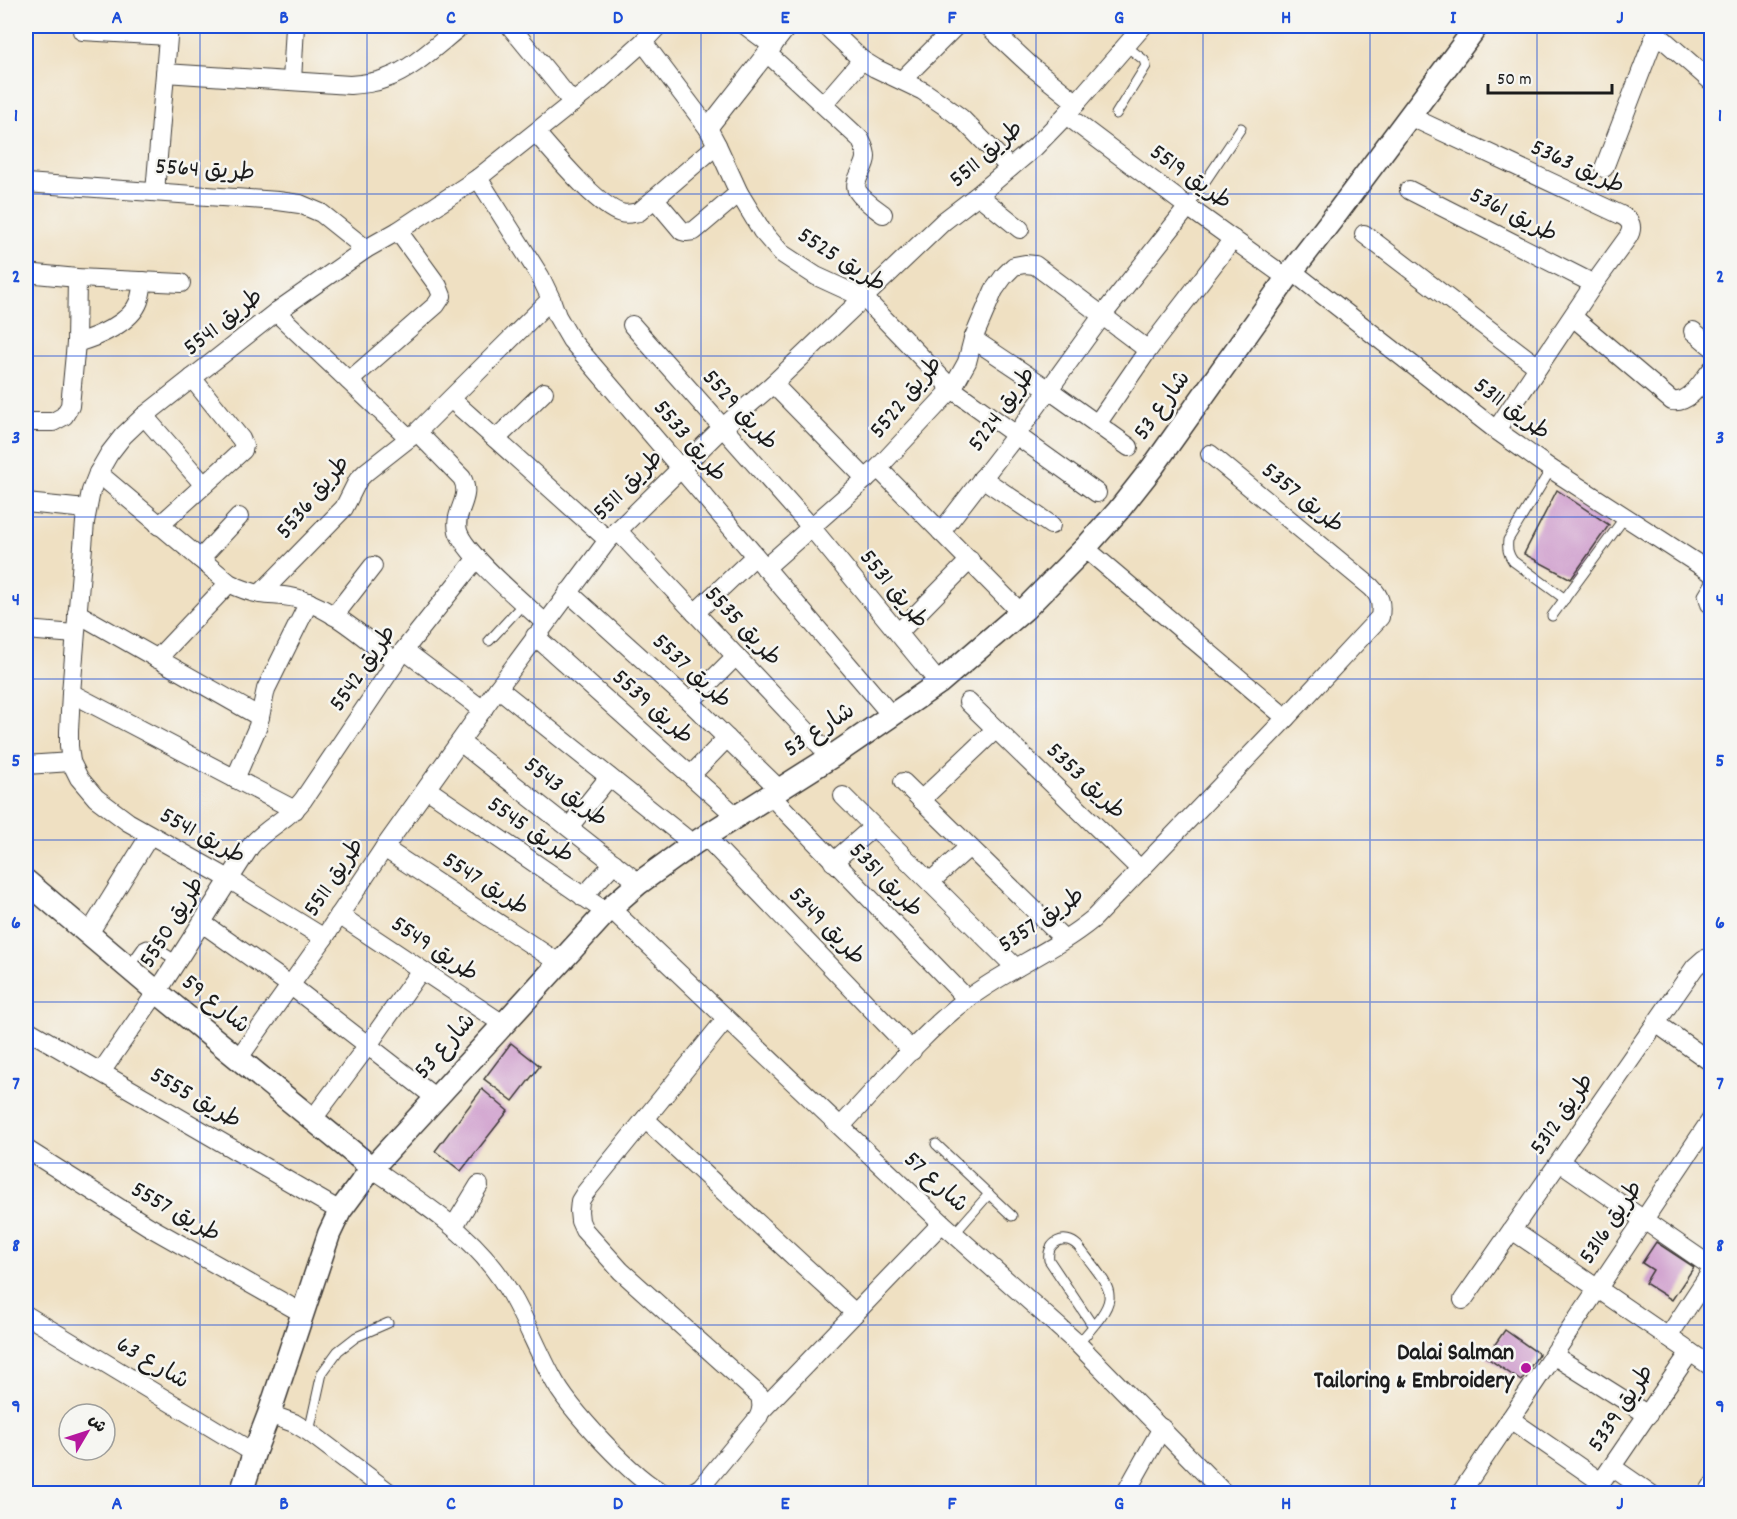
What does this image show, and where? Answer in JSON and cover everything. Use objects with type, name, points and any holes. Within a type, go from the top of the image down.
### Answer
[{"type":"street","points":[[292,81],[295,26]]},
{"type":"street","points":[[165,73],[350,85],[369,84],[406,69],[461,26]]},
{"type":"street","points":[[510,26],[573,104]]},
{"type":"street","name":"طريق 5541","points":[[324,938],[229,879],[128,822],[96,798],[79,778],[72,762],[69,746],[70,693],[86,509],[98,473],[123,436],[144,416],[276,312],[366,249],[398,231],[478,178],[536,134],[617,66],[658,26]]},
{"type":"street","points":[[746,26],[860,139],[866,157],[856,181],[856,188],[859,194],[883,214]]},
{"type":"street","points":[[708,128],[788,26]]},
{"type":"street","points":[[826,26],[862,60],[933,97],[961,118],[1010,168]]},
{"type":"street","points":[[902,80],[956,26]]},
{"type":"street","name":"طريق 5519","points":[[988,26],[1032,67],[1071,109],[1188,207],[1289,274]]},
{"type":"street","name":"طريق 5511","points":[[238,1059],[498,688],[612,535],[722,428],[773,384],[944,221],[1010,168],[1071,109],[1143,26]]},
{"type":"street","name":"شارع 53","points":[[242,1494],[329,1234],[340,1211],[372,1168],[608,910],[639,883],[699,840],[831,757],[939,683],[1021,613],[1085,548],[1152,468],[1289,274],[1477,26]]},
{"type":"street","points":[[1604,168],[1656,29],[1712,82]]},
{"type":"street","points":[[81,31],[168,31],[155,192]]},
{"type":"street","name":"طريق 5525","points":[[643,42],[708,128],[739,193],[762,231],[781,253],[816,276],[864,298],[951,389],[1096,493]]},
{"type":"street","points":[[824,104],[862,60]]},
{"type":"street","name":"طريق 5363","points":[[1409,116],[1628,218],[1631,224],[1632,231],[1496,430]]},
{"type":"street","points":[[536,134],[606,206],[620,213],[629,214],[639,212],[717,145]]},
{"type":"street","name":"طريق 5533","points":[[478,178],[540,276],[571,340],[892,716]]},
{"type":"street","name":"طريق 5564","points":[[26,183],[300,204],[321,213],[366,249]]},
{"type":"street","name":"طريق 5361","points":[[1409,190],[1594,284]]},
{"type":"street","points":[[655,199],[682,231],[690,232],[739,193]]},
{"type":"street","points":[[978,195],[1020,229]]},
{"type":"street","name":"طريق 5224","points":[[941,532],[1016,435],[1102,316],[1188,207]]},
{"type":"street","points":[[349,381],[436,305],[441,296],[438,286],[398,231]]},
{"type":"street","points":[[1364,234],[1538,367]]},
{"type":"street","points":[[1097,424],[1148,350],[1233,239]]},
{"type":"street","name":"طريق 5522","points":[[695,613],[760,562],[811,527],[872,474],[951,389],[967,362],[973,339],[994,290],[1014,266],[1035,265],[1102,316]]},
{"type":"street","points":[[26,273],[181,283]]},
{"type":"street","name":"طريق 5311","points":[[1289,274],[1551,469],[1712,573]]},
{"type":"street","points":[[26,422],[54,422],[64,416],[70,406],[77,278]]},
{"type":"street","points":[[75,343],[108,331],[129,314],[139,301],[143,281]]},
{"type":"street","name":"طريق 5536","points":[[260,594],[344,508],[358,480],[366,471],[413,435],[452,399],[551,299]]},
{"type":"street","points":[[276,312],[349,381],[462,478],[466,484],[466,492],[458,521],[463,542],[524,603],[540,630]]},
{"type":"street","points":[[1102,316],[1148,350]]},
{"type":"street","points":[[1573,317],[1672,401],[1686,400],[1712,369]]},
{"type":"street","name":"طريق 5529","points":[[632,325],[811,527]]},
{"type":"street","points":[[1694,331],[1712,347]]},
{"type":"street","points":[[973,339],[1130,447]]},
{"type":"street","points":[[159,526],[243,450],[244,446],[241,439],[192,378]]},
{"type":"street","points":[[773,384],[872,474],[941,532],[1021,613]]},
{"type":"street","points":[[496,439],[544,392]]},
{"type":"street","name":"طريق 5535","points":[[452,399],[496,439],[612,535],[695,613],[831,757]]},
{"type":"street","points":[[144,416],[204,484]]},
{"type":"street","name":"طريق 5357","points":[[841,1126],[940,1021],[968,999],[1093,919],[1380,617],[1382,606],[1371,586],[1210,454]]},
{"type":"street","points":[[98,473],[229,583],[243,590],[288,596],[309,602],[400,656],[483,710]]},
{"type":"street","points":[[982,478],[1051,525]]},
{"type":"street","points":[[26,503],[86,509]]},
{"type":"street","points":[[200,559],[239,517]]},
{"type":"street","name":"طريق 5531","points":[[811,527],[939,683]]},
{"type":"street","points":[[1085,548],[1286,717]]},
{"type":"street","name":"طريق 5542","points":[[295,810],[400,656],[477,558]]},
{"type":"street","points":[[898,633],[970,560]]},
{"type":"street","points":[[334,616],[373,566]]},
{"type":"street","points":[[157,659],[229,583]]},
{"type":"street","name":"طريق 5537","points":[[568,592],[690,702],[727,738],[775,792]]},
{"type":"street","points":[[235,779],[255,735],[266,689],[309,602]]},
{"type":"street","points":[[77,613],[260,717]]},
{"type":"street","points":[[26,630],[75,634]]},
{"type":"street","name":"طريق 5539","points":[[540,630],[736,816]]},
{"type":"street","points":[[690,702],[736,656]]},
{"type":"street","points":[[498,688],[609,777],[699,840]]},
{"type":"street","points":[[70,693],[295,810]]},
{"type":"street","name":"طريق 5353","points":[[969,702],[1141,870]]},
{"type":"street","points":[[921,800],[996,729]]},
{"type":"street","points":[[691,775],[727,738]]},
{"type":"street","name":"طريق 5543","points":[[460,742],[639,883]]},
{"type":"street","points":[[26,765],[72,762]]},
{"type":"street","points":[[569,827],[609,777]]},
{"type":"street","points":[[903,782],[1064,939]]},
{"type":"street","name":"طريق 5545","points":[[427,789],[583,897],[608,910]]},
{"type":"street","name":"طريق 5351","points":[[775,792],[833,862],[968,999]]},
{"type":"street","name":"طريق 5351","points":[[843,796],[1016,969]]},
{"type":"street","name":"طريق 5550","points":[[101,1072],[157,992],[258,836],[295,810]]},
{"type":"street","points":[[833,862],[873,826]]},
{"type":"street","points":[[88,935],[150,835]]},
{"type":"street","name":"طريق 5349","points":[[699,840],[912,1051]]},
{"type":"street","points":[[930,882],[969,847]]},
{"type":"street","name":"طريق 5547","points":[[384,848],[559,963]]},
{"type":"street","points":[[583,897],[614,863]]},
{"type":"street","name":"شارع 59","points":[[26,881],[88,935],[372,1168]]},
{"type":"street","name":"شارع 57","points":[[608,910],[948,1228],[1078,1344],[1225,1494]]},
{"type":"street","name":"طريق 5549","points":[[339,915],[503,1024]]},
{"type":"street","points":[[202,923],[291,985],[437,1099]]},
{"type":"street","name":"طريق 5312","points":[[1464,1300],[1695,967],[1708,960]]},
{"type":"street","points":[[312,1120],[421,970]]},
{"type":"street","points":[[690,1494],[701,1488],[758,1418],[762,1404],[760,1396],[621,1271],[584,1230],[579,1211],[580,1201],[585,1193],[726,1019]]},
{"type":"street","points":[[1656,1023],[1712,1062]]},
{"type":"street","name":"طريق 5555","points":[[26,1030],[340,1211]]},
{"type":"street","name":"طريق 5316","points":[[1460,1494],[1712,1118]]},
{"type":"street","points":[[645,1119],[855,1313]]},
{"type":"street","name":"طريق 5557","points":[[26,1149],[148,1227],[302,1313]]},
{"type":"street","points":[[1560,1162],[1712,1269],[1668,1336]]},
{"type":"street","points":[[372,1168],[454,1226],[481,1252],[507,1289],[553,1380],[574,1408],[620,1459],[646,1482],[665,1494]]},
{"type":"street","points":[[454,1226],[479,1185]]},
{"type":"street","points":[[761,1411],[855,1313],[948,1228]]},
{"type":"street","points":[[1512,1230],[1712,1367]]},
{"type":"street","name":"شارع 63","points":[[26,1315],[254,1453]]},
{"type":"street","name":"طريق 5339","points":[[1602,1481],[1690,1352]]},
{"type":"street","points":[[1553,1355],[1648,1414]]},
{"type":"street","points":[[269,1414],[294,1423],[309,1432],[391,1494]]},
{"type":"street","points":[[1510,1419],[1602,1481],[1651,1494]]},
{"type":"street","points":[[1125,1494],[1162,1428]]},
{"type":"street","points":[[1707,1494],[1712,1486]]},
{"type":"lane","points":[[1116,114],[1146,66],[1144,60],[1126,45]]},
{"type":"lane","points":[[1188,207],[1240,128]]},
{"type":"lane","points":[[1551,469],[1508,540],[1507,548],[1513,561],[1565,599]]},
{"type":"lane","points":[[1552,616],[1625,517]]},
{"type":"lane","points":[[1712,580],[1703,595],[1706,606],[1712,611]]},
{"type":"lane","points":[[489,641],[524,603]]},
{"type":"lane","points":[[128,968],[143,947],[147,945],[152,945],[177,961]]},
{"type":"lane","points":[[936,1144],[1012,1216]]},
{"type":"lane","points":[[948,1228],[989,1194]]},
{"type":"lane","points":[[1078,1344],[1093,1326],[1108,1306],[1109,1292],[1107,1285],[1078,1246],[1073,1241],[1060,1240],[1050,1248],[1049,1260],[1093,1326]]},
{"type":"lane","points":[[309,1432],[322,1373],[327,1366],[338,1351],[356,1337],[388,1323]]},
{"type":"building","points":[[1557,490],[1609,525],[1571,579],[1524,554]]},
{"type":"building","points":[[511,1043],[540,1066],[513,1101],[484,1079]]},
{"type":"building","points":[[482,1089],[508,1111],[461,1171],[435,1151]]},
{"type":"building","points":[[1656,1242],[1694,1267],[1672,1300],[1645,1283],[1653,1270],[1642,1263]]},
{"type":"building","points":[[1505,1330],[1539,1354],[1521,1381],[1486,1357]]},
{"type":"place","name":"Dalai Salman Tailoring & Embroidery","points":[[1526,1368]]}]
